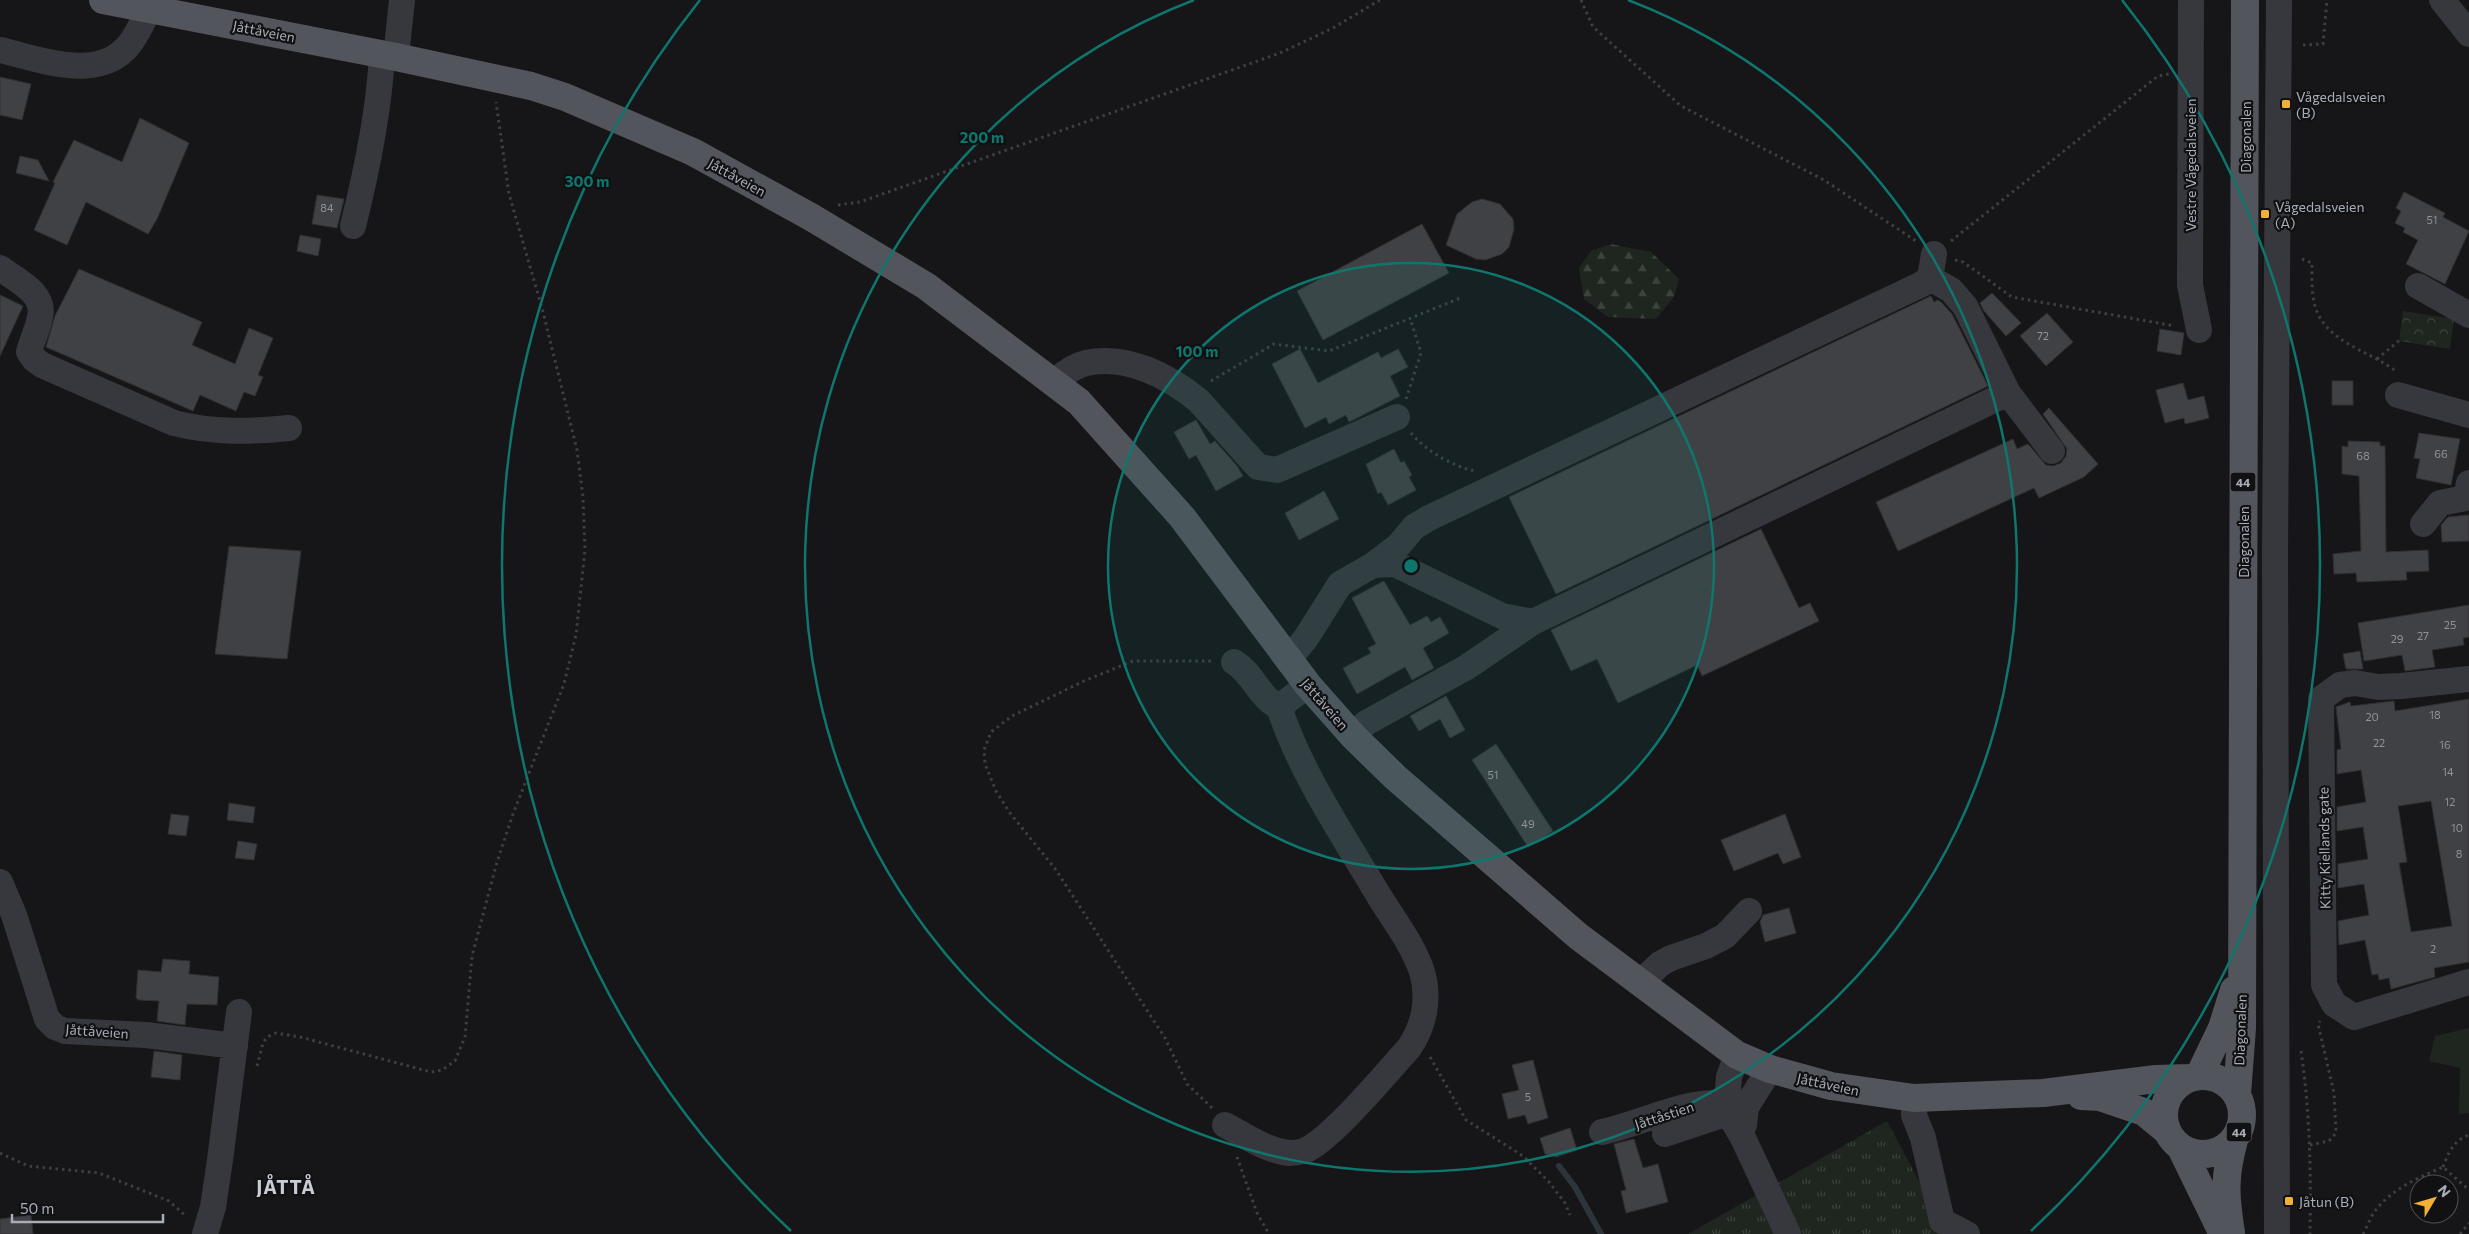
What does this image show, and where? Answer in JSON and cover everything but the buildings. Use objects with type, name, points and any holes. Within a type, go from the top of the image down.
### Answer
[{"type":"main road","name":"Diagonalen","points":[[2237,1094],[2242,1028],[2245,0]]},
{"type":"main road","name":"Jåttåveien","points":[[123,3],[499,79],[565,97],[710,162],[811,217],[926,286],[1079,402],[1182,517],[1308,685],[1353,736],[1395,777],[1570,929],[1640,984],[1737,1054],[1770,1070],[1831,1086],[1914,1098],[2042,1093],[2156,1079],[2194,1077]]},
{"type":"main road","name":"Diagonalen","points":[[2194,1077],[2222,1028],[2242,965]]},
{"type":"main road","points":[[2194,1077],[2218,1079],[2229,1085],[2237,1094]]},
{"type":"main road","name":"44","points":[[2194,1077],[2173,1090],[2167,1099],[2164,1109],[2174,1140],[2223,1234]]},
{"type":"main road","name":"Jåttåveien","points":[[2042,1093],[2100,1097],[2144,1112],[2174,1140]]},
{"type":"main road","name":"44","points":[[2231,1234],[2225,1192],[2227,1167],[2234,1140],[2240,1130],[2242,1118],[2237,1094]]},
{"type":"main road","name":"44","points":[[2174,1140],[2196,1154],[2214,1153],[2225,1148],[2234,1140]]},
{"type":"street","points":[[353,226],[379,91],[402,0]]},
{"type":"street","name":"Vestre Vågedalsveien","points":[[2191,0],[2190,285],[2199,330]]},
{"type":"street","points":[[2277,1234],[2275,543],[2279,0]]},
{"type":"street","points":[[2442,0],[2469,34]]},
{"type":"street","name":"Jåttåveien","points":[[0,50],[74,66],[105,63],[128,46],[144,21],[123,3]]},
{"type":"street","points":[[1288,660],[1306,638],[1340,584],[1372,565],[1399,545],[1414,527],[1429,518],[1922,284],[1932,266],[1966,306],[2008,393],[2052,451]]},
{"type":"street","points":[[0,268],[28,287],[38,298],[41,307],[41,317],[29,352],[42,365],[174,423],[194,428],[242,433],[289,428]]},
{"type":"street","points":[[2418,286],[2469,315]]},
{"type":"street","points":[[1053,382],[1070,369],[1085,363],[1116,362],[1137,366],[1189,392],[1258,467],[1277,470],[1397,417]]},
{"type":"street","points":[[1353,736],[1366,723],[1467,667],[1533,622],[2008,393]]},
{"type":"street","points":[[2398,395],[2469,415]]},
{"type":"street","points":[[2423,524],[2440,503],[2466,498],[2469,483]]},
{"type":"street","points":[[1372,565],[1395,564],[1502,616],[1533,622]]},
{"type":"street","points":[[1225,1125],[1273,1149],[1289,1153],[1304,1151],[1323,1137],[1342,1119],[1409,1048],[1418,1035],[1426,1004],[1422,972],[1411,949],[1344,836],[1291,741],[1279,708],[1272,705],[1248,673],[1234,662]]},
{"type":"street","name":"Kitty Kiellands gate","points":[[2334,1004],[2324,985],[2321,700],[2340,685],[2355,683],[2378,687],[2401,686],[2469,679]]},
{"type":"street","points":[[1279,708],[1308,685]]},
{"type":"street","name":"Jåttåveien","points":[[0,882],[14,915],[47,1019],[55,1027],[65,1031],[146,1035],[235,1046]]},
{"type":"street","points":[[1640,984],[1660,964],[1671,958],[1706,946],[1725,936],[1748,911]]},
{"type":"street","points":[[2334,1004],[2354,1017],[2451,981]]},
{"type":"street","points":[[198,1227],[216,1188],[239,1012]]},
{"type":"street","points":[[1737,1054],[1729,1077],[1738,1116],[1788,1234]]},
{"type":"street","points":[[1738,1116],[1770,1070]]},
{"type":"street","points":[[1914,1098],[1914,1115],[1923,1138],[1942,1220],[1967,1234]]},
{"type":"street","name":"Jåttåstien","points":[[1602,1132],[1625,1127],[1693,1104],[1738,1116]]},
{"type":"street","name":"Jåttåstien","points":[[1665,1134],[1713,1116],[1738,1116]]},
{"type":"path","points":[[833,204],[840,206],[860,202],[1280,53],[1332,28],[1380,0]]},
{"type":"path","points":[[1581,0],[1593,27],[1681,106],[1824,180],[1932,266],[1963,262],[2012,297],[2199,330]]},
{"type":"path","points":[[2303,45],[2323,44],[2327,0]]},
{"type":"path","points":[[1932,266],[2158,76],[2190,71]]},
{"type":"path","points":[[256,1071],[263,1043],[267,1037],[276,1034],[300,1038],[432,1072],[442,1070],[455,1061],[465,1037],[472,956],[496,862],[564,684],[576,635],[585,550],[583,497],[577,450],[542,308],[509,194],[495,107],[499,79]]},
{"type":"path","points":[[2302,259],[2312,263],[2312,288],[2317,312],[2324,324],[2333,334],[2377,359],[2400,375],[2402,383],[2398,395]]},
{"type":"path","points":[[1189,392],[1274,344],[1329,351],[1463,297]]},
{"type":"path","points":[[1410,318],[1421,353],[1410,391],[1397,417],[1417,441],[1458,467],[1484,473]]},
{"type":"path","points":[[2377,359],[2401,339]]},
{"type":"path","points":[[1234,662],[1132,661],[1084,681],[1012,716],[991,732],[984,750],[985,764],[996,792],[1056,870],[1165,1038],[1186,1084],[1214,1109],[1225,1125],[1258,1213],[1269,1234]]},
{"type":"path","points":[[2310,1144],[2330,1141],[2336,1133],[2334,1093],[2318,1024],[2334,1004]]},
{"type":"path","points":[[1418,1035],[1466,1120],[1523,1156],[1549,1182],[1565,1202],[1570,1215]]},
{"type":"path","points":[[2363,1234],[2377,1207],[2400,1187],[2443,1167],[2449,1151],[2463,1137],[2469,1135]]},
{"type":"path","points":[[0,1153],[28,1166],[99,1173],[168,1201],[198,1227]]},
{"type":"path","points":[[2443,1167],[2469,1190]]},
{"type":"path","points":[[2460,1234],[2469,1223]]},
{"type":"green space","points":[[1611,244],[1651,252],[1679,279],[1674,297],[1656,319],[1608,317],[1584,299],[1579,268],[1591,251]]},
{"type":"green space","points":[[2403,311],[2454,319],[2450,349],[2399,341]]},
{"type":"green space","points":[[2469,1028],[2469,1113],[2459,1114],[2460,1068],[2429,1061],[2435,1036]]},
{"type":"green space","points":[[1887,1121],[1947,1234],[1688,1234]]},
{"type":"waterway","points":[[1559,1166],[1575,1187],[1601,1234]]},
{"type":"place","name":"Vågedalsveien (B)","points":[[2286,104]]},
{"type":"place","name":"Vågedalsveien (A)","points":[[2265,214]]},
{"type":"place","name":"Jåtun (B)","points":[[2289,1201]]},
{"type":"district","name":"JÅTTÅ","points":[[286,1186]]}]
